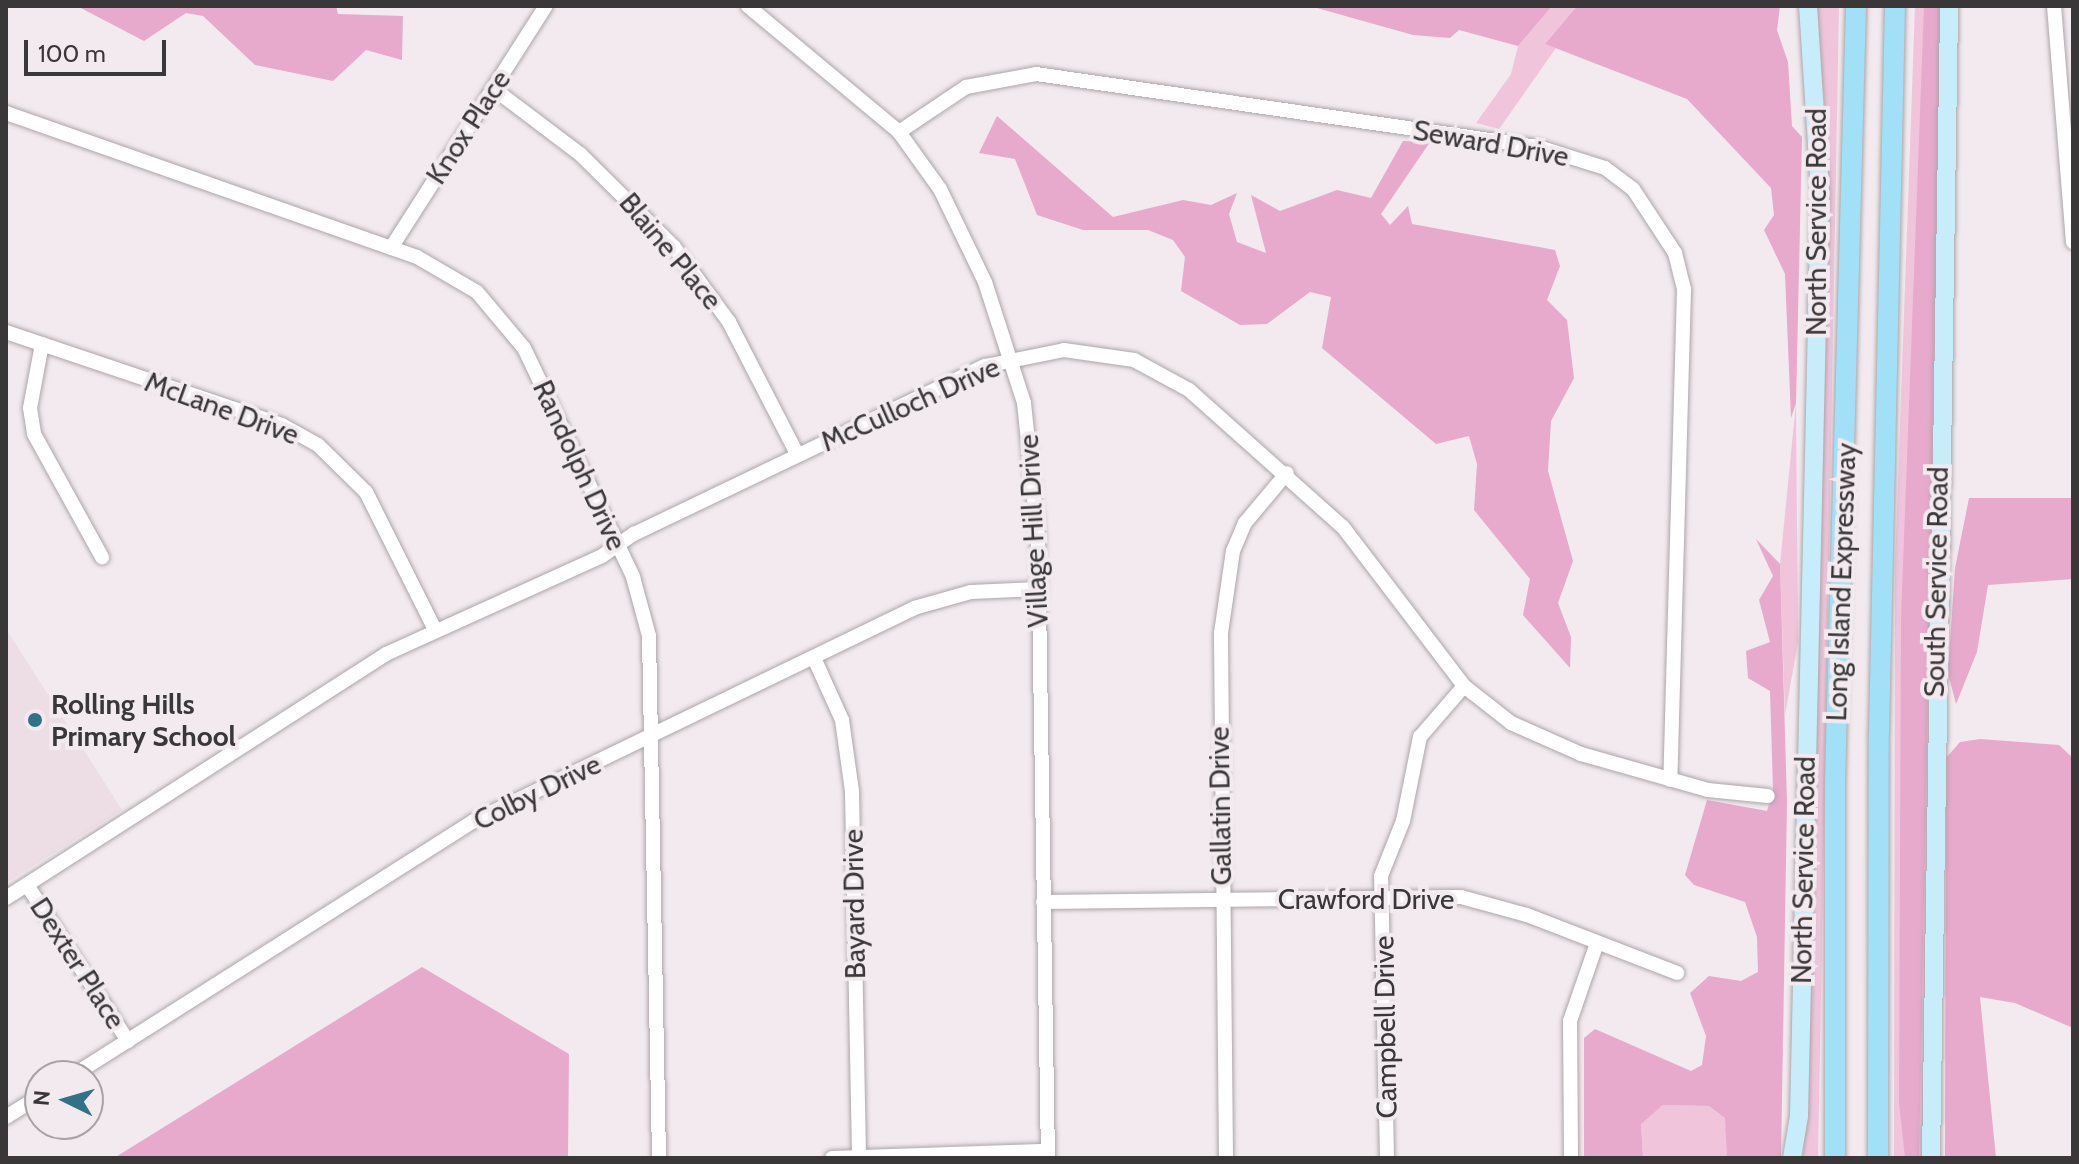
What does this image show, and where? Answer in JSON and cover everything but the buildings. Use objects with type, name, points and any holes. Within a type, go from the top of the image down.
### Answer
[{"type":"highway","name":"Long Island Expressway","points":[[1835,1158],[1835,782],[1856,6]]},
{"type":"highway","name":"Long Island Expressway","points":[[1878,1158],[1879,732],[1895,6]]},
{"type":"main road","name":"North Service Road","points":[[1792,1158],[1799,1116],[1820,191],[1808,6]]},
{"type":"main road","name":"South Service Road","points":[[1931,1158],[1949,6]]},
{"type":"street","name":"Knox Place","points":[[391,248],[546,6]]},
{"type":"street","name":"Village Hill Drive","points":[[748,6],[899,132],[967,237],[1012,359],[1031,436],[1038,589],[1048,1154]]},
{"type":"street","points":[[2054,6],[2073,242]]},
{"type":"street","name":"Seward Drive","points":[[899,132],[966,87],[1036,74],[1538,147],[1605,168],[1633,189],[1662,228],[1684,290],[1670,780]]},
{"type":"street","name":"Blaine Place","points":[[494,89],[580,154],[674,247],[745,348],[797,454]]},
{"type":"street","name":"Randolph Drive","points":[[6,113],[391,248],[446,271],[502,317],[541,382],[618,546],[649,636],[659,1158]]},
{"type":"street","name":"McLane Drive","points":[[6,332],[282,425],[318,445],[366,492],[435,630]]},
{"type":"street","points":[[42,344],[30,408],[34,434],[102,557]]},
{"type":"street","name":"McCulloch Drive","points":[[6,898],[386,654],[618,546],[797,454],[1012,359],[1064,350],[1134,360],[1189,390],[1287,473],[1343,527],[1464,686],[1540,739],[1670,780],[1768,796]]},
{"type":"street","name":"Gallatin Drive","points":[[1226,1158],[1219,683],[1233,551],[1245,523],[1287,473]]},
{"type":"street","name":"Colby Drive","points":[[98,1060],[474,821],[943,599],[1038,589]]},
{"type":"street","name":"Bayard Drive","points":[[814,658],[842,720],[851,777],[859,1157]]},
{"type":"street","name":"Campbell Drive","points":[[1387,1158],[1382,895],[1385,853],[1403,821],[1420,737],[1464,686]]},
{"type":"street","name":"Dexter Place","points":[[27,885],[128,1041]]},
{"type":"street","name":"Crawford Drive","points":[[1043,902],[1382,895],[1491,903],[1677,973]]},
{"type":"street","points":[[1571,1158],[1570,1021],[1597,943]]},
{"type":"street","points":[[6,1117],[24,1106]]},
{"type":"street","points":[[832,1158],[1048,1154]]},
{"type":"shaded area","points":[[77,6],[336,6],[338,14],[403,16],[402,60],[366,50],[333,81],[255,65],[203,16],[186,13],[144,41]]},
{"type":"shaded area","points":[[1552,6],[1577,6],[1545,44],[1556,48],[1499,129],[1476,123],[1511,74],[1518,46]]},
{"type":"shaded area","points":[[1552,6],[1518,46],[1459,30],[1450,38],[1413,35],[1317,8]]},
{"type":"shaded area","points":[[1577,6],[1780,6],[1777,30],[1788,62],[1792,126],[1802,137],[1796,403],[1791,418],[1785,274],[1764,230],[1774,215],[1771,188],[1687,99],[1545,44]]},
{"type":"shaded area","points":[[1816,6],[1839,6],[1818,1158],[1803,1158],[1827,136]]},
{"type":"shaded area","points":[[1915,6],[1941,6],[1924,1158],[1894,1158],[1895,567]]},
{"type":"shaded area","points":[[1924,6],[1941,6],[1919,1158],[1905,1158],[1899,1103],[1901,618]]},
{"type":"shaded area","points":[[997,116],[1113,217],[1183,200],[1211,205],[1237,193],[1229,214],[1237,242],[1266,253],[1251,195],[1280,211],[1337,190],[1371,198],[1403,141],[1430,142],[1381,214],[1390,225],[1408,206],[1412,224],[1555,250],[1560,266],[1547,300],[1567,320],[1574,378],[1551,421],[1548,471],[1573,561],[1558,603],[1571,637],[1570,668],[1523,615],[1530,579],[1474,510],[1477,464],[1469,436],[1436,444],[1322,348],[1331,297],[1310,292],[1267,324],[1240,325],[1181,291],[1185,257],[1173,240],[1148,230],[1083,230],[1037,215],[1015,159],[979,153]]},
{"type":"shaded area","points":[[1796,403],[1798,642],[1785,715],[1780,564]]},
{"type":"shaded area","points":[[1969,498],[2073,498],[2073,579],[1988,585],[1977,652],[1956,704],[1948,673],[1955,568]]},
{"type":"shaded area","points":[[1756,539],[1780,564],[1787,802],[1781,1158],[1727,1158],[1725,1118],[1709,1106],[1663,1105],[1641,1124],[1643,1158],[1584,1158],[1584,1038],[1595,1029],[1691,1071],[1702,1065],[1706,1036],[1690,993],[1709,976],[1741,981],[1758,972],[1757,937],[1745,902],[1694,885],[1685,875],[1707,800],[1767,811],[1773,790],[1770,691],[1748,678],[1746,651],[1770,642],[1759,600],[1773,576]]},
{"type":"shaded area","name":"Rolling Hills Primary School","points":[[6,629],[122,810],[6,883]]},
{"type":"shaded area","points":[[1980,739],[2059,745],[2073,758],[2073,1028],[2015,1003],[1980,997],[1996,1158],[1945,1158],[1946,758],[1960,742]]},
{"type":"shaded area","points":[[422,967],[569,1054],[568,1158],[114,1158]]},
{"type":"shaded area","points":[[1663,1105],[1709,1106],[1726,1118],[1727,1158],[1643,1158],[1641,1123]]},
{"type":"place","name":"Rolling Hills Primary School","points":[[35,720]]}]
